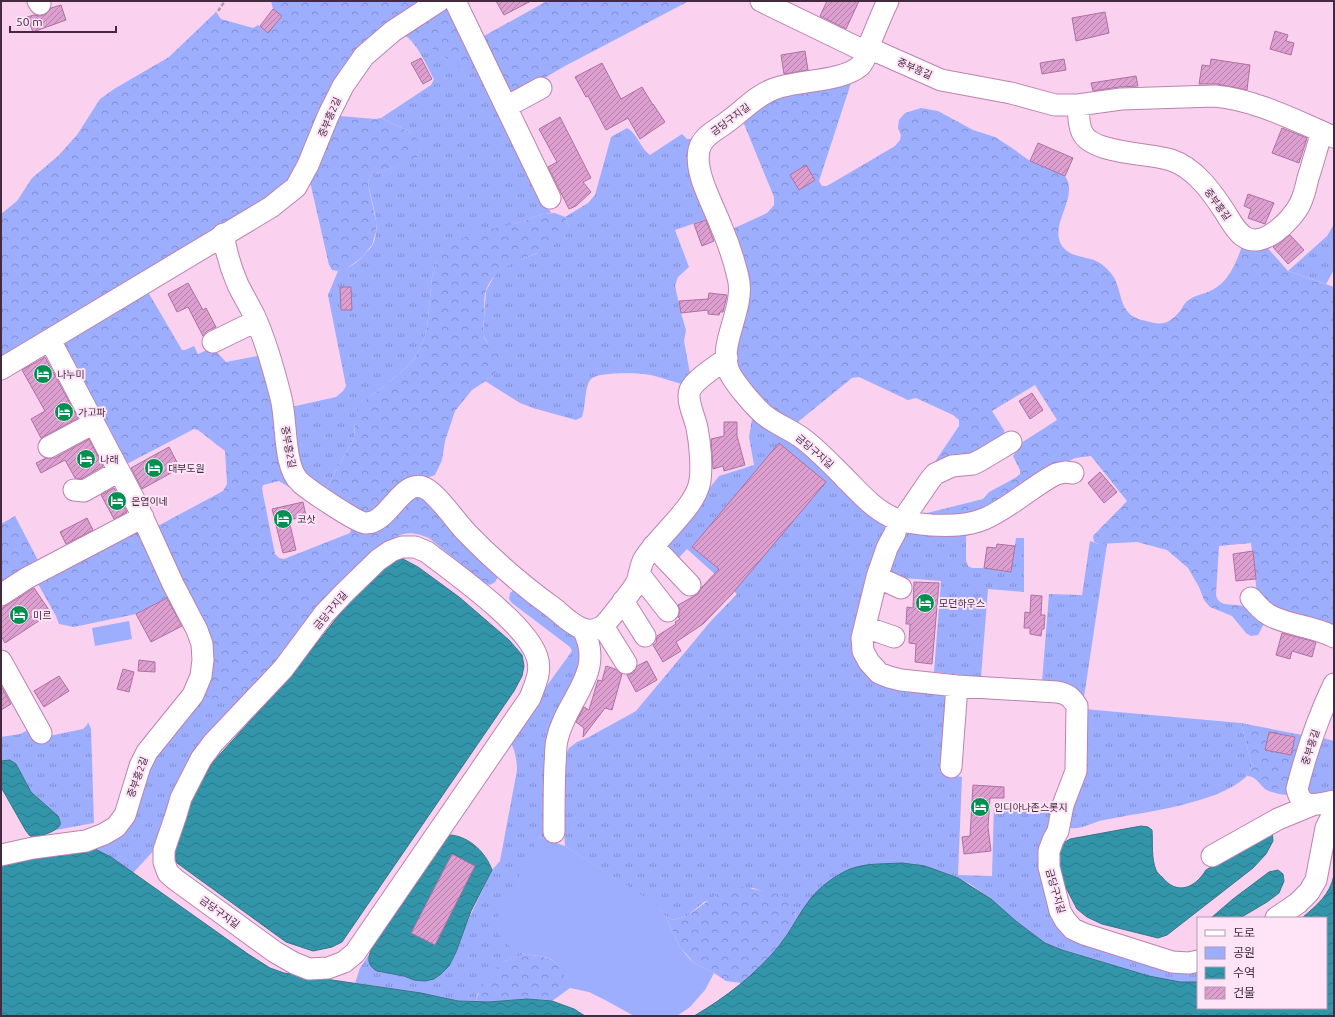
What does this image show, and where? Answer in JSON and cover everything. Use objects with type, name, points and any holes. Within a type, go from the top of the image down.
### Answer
[{"type":"street","name":"중부흥2길","points":[[1,369],[271,206],[296,187],[308,165],[328,116],[343,86],[364,56],[393,31],[439,1]]},
{"type":"street","points":[[454,1],[550,198]]},
{"type":"street","name":"중부흥길","points":[[761,1],[856,47],[880,53],[941,80],[1011,93],[1054,106],[1078,105],[1120,98],[1222,96],[1252,103],[1328,134],[1297,209],[1273,234],[1263,239],[1252,240],[1244,237],[1237,230],[1210,192],[1185,166],[1172,160],[1115,151],[1093,143],[1086,138],[1081,128],[1078,105]]},
{"type":"street","name":"금당구지길","points":[[888,1],[866,58],[861,66],[842,75],[785,85],[771,90],[762,95],[702,142],[699,150],[698,161],[700,174],[722,227],[740,284],[740,295],[727,347],[726,358],[728,369],[754,405],[766,417],[801,437],[873,505],[886,514],[900,520],[947,526],[984,519],[1056,474],[1065,472],[1072,473]]},
{"type":"street","points":[[506,107],[541,88]]},
{"type":"street","name":"중부흥2길","points":[[223,234],[231,266],[239,287],[265,342],[282,402],[292,473],[299,482],[354,519],[366,523],[376,520],[403,493],[411,488],[421,486],[431,491],[466,531],[510,574]]},
{"type":"street","points":[[213,342],[256,321]]},
{"type":"street","name":"중부흥2길","points":[[1,855],[33,848],[86,841],[104,834],[116,827],[125,815],[140,766],[146,752],[193,695],[201,676],[203,660],[202,644],[197,630],[173,584],[119,471],[50,340]]},
{"type":"street","points":[[554,832],[557,741],[561,725],[589,671],[591,648],[588,638],[599,632],[637,583],[642,561],[692,501],[700,483],[701,469],[697,430],[689,397],[691,388],[726,358]]},
{"type":"street","points":[[49,447],[94,423]]},
{"type":"street","name":"금당구지길","points":[[1011,442],[973,464],[952,466],[935,474],[900,520],[887,548],[877,577],[862,638],[863,651],[869,662],[878,673],[901,680],[957,686],[1057,692],[1066,693],[1072,698],[1077,706],[1076,771],[1063,805],[1058,831],[1049,851],[1049,867],[1060,911],[1065,920],[1073,929],[1084,934],[1172,962],[1189,963],[1197,961]]},
{"type":"street","points":[[74,490],[84,491],[119,471]]},
{"type":"street","points":[[1,594],[27,578],[142,517]]},
{"type":"street","name":"금당구지길","points":[[402,546],[415,547],[427,552],[488,600],[528,639],[538,657],[538,677],[530,698],[355,953],[344,962],[328,968],[309,969],[294,963],[274,952],[168,873],[164,862],[164,850],[181,798],[201,759],[213,743],[284,669],[329,609],[378,560],[391,551],[402,546]]},
{"type":"street","points":[[653,546],[690,585]]},
{"type":"street","points":[[488,600],[510,574],[572,623],[599,632],[626,663]]},
{"type":"street","points":[[639,574],[668,612]]},
{"type":"street","points":[[877,577],[900,588]]},
{"type":"street","points":[[1251,598],[1260,608],[1277,619],[1325,632],[1334,637]]},
{"type":"street","points":[[622,601],[645,636]]},
{"type":"street","points":[[865,627],[894,637]]},
{"type":"street","points":[[599,632],[604,655],[603,664]]},
{"type":"street","points":[[1,660],[41,733]]},
{"type":"street","name":"중부흥길","points":[[1312,805],[1299,798],[1297,789],[1316,728],[1334,684]]},
{"type":"street","points":[[951,767],[957,686]]},
{"type":"street","points":[[1212,856],[1278,819],[1312,805],[1334,800]]},
{"type":"street","points":[[1277,917],[1298,903],[1309,892],[1316,880],[1326,828],[1334,812]]},
{"type":"path","points":[[218,11],[225,1]]},
{"type":"green space","points":[[271,1],[431,1],[369,48],[295,184],[1,366],[1,214],[17,201],[32,178],[58,156],[77,135],[100,99],[114,89],[169,57],[216,12],[221,19],[253,28],[258,25],[268,33],[273,9]]},
{"type":"green space","points":[[547,1],[689,1],[565,66],[517,94],[512,95],[481,37]]},
{"type":"green space","points":[[446,2],[476,69],[466,71],[418,39],[409,30]]},
{"type":"green space","points":[[409,26],[479,62],[551,213],[543,214],[514,224],[437,262],[432,277],[427,329],[422,345],[414,359],[407,367],[381,389],[370,396],[355,424],[354,438],[328,485],[327,493],[301,474],[291,407],[336,397],[346,386],[328,295],[338,271],[349,267],[358,261],[372,246],[375,238],[376,222],[368,181],[371,176],[417,157],[421,150],[410,132],[381,118],[431,85],[434,79],[417,48],[407,37],[402,34]]},
{"type":"green space","points":[[851,83],[819,181],[822,186],[827,186],[895,146],[900,140],[901,135],[898,128],[899,120],[905,113],[921,108],[938,111],[973,130],[995,137],[1030,161],[1065,176],[1069,184],[1069,193],[1059,229],[1059,238],[1062,246],[1065,250],[1073,254],[1094,260],[1106,268],[1116,283],[1125,308],[1134,317],[1152,323],[1165,323],[1169,321],[1180,311],[1187,301],[1210,291],[1226,279],[1242,246],[1265,245],[1288,271],[1334,287],[1334,629],[1270,606],[1257,593],[1251,543],[1219,546],[1216,595],[1220,602],[1224,604],[1248,608],[1264,624],[1258,635],[1251,636],[1246,633],[1232,616],[1210,607],[1204,600],[1199,587],[1188,568],[1167,550],[1137,542],[1099,544],[1094,542],[1093,536],[1127,501],[1091,456],[1075,458],[1052,470],[1006,500],[965,517],[915,516],[983,499],[989,492],[1020,474],[1020,470],[1013,456],[1021,443],[1057,420],[1035,385],[992,411],[1004,430],[1005,436],[974,455],[932,466],[959,426],[959,420],[953,415],[916,398],[908,400],[859,377],[852,378],[799,421],[797,427],[788,426],[736,377],[728,231],[767,213],[774,205],[774,197],[742,119],[769,95]]},
{"type":"green space","points":[[340,116],[375,119],[381,118],[410,132],[419,141],[421,150],[418,157],[371,176],[368,181],[376,221],[376,232],[372,245],[361,258],[346,269],[338,271],[332,270],[329,265],[311,186],[308,181]]},
{"type":"green space","points":[[627,128],[634,134],[650,155],[682,134],[687,139],[692,139],[713,217],[675,230],[689,267],[678,277],[675,286],[686,330],[684,341],[691,379],[687,386],[646,374],[620,373],[595,376],[591,379],[587,387],[582,417],[576,420],[520,403],[485,381],[493,376],[489,346],[483,334],[486,291],[496,273],[511,263],[536,254],[569,227],[565,217],[588,203],[595,195],[611,137]]},
{"type":"green space","points":[[555,213],[565,217],[569,227],[560,240],[551,247],[509,265],[492,279],[486,290],[484,300],[483,330],[487,342],[500,353],[500,366],[493,376],[472,390],[455,411],[445,441],[442,460],[435,475],[427,478],[416,479],[370,515],[327,493],[328,485],[354,438],[356,411],[370,396],[381,389],[407,367],[414,359],[422,345],[427,329],[432,277],[437,262],[448,246],[473,233],[514,224],[543,214]]},
{"type":"green space","points":[[1334,224],[1334,270],[1326,284],[1288,271],[1327,236]]},
{"type":"green space","points":[[148,292],[182,350],[194,346],[198,354],[214,347],[214,349],[226,362],[263,355],[295,491],[279,481],[263,485],[262,489],[275,554],[279,558],[284,559],[350,533],[352,526],[418,490],[498,577],[495,582],[490,585],[484,583],[429,538],[410,533],[399,535],[382,546],[285,654],[244,697],[230,702],[215,700],[207,695],[202,687],[206,665],[154,528],[223,491],[227,484],[225,451],[198,430],[194,429],[121,467],[60,349],[63,338]]},
{"type":"green space","points":[[757,416],[766,421],[889,526],[858,626],[872,680],[884,687],[947,692],[946,774],[962,777],[958,875],[992,876],[994,804],[1050,811],[1057,818],[1059,921],[1197,971],[1197,982],[1180,982],[1149,976],[1062,950],[1045,943],[970,884],[948,874],[812,897],[796,920],[795,908],[765,892],[753,888],[704,902],[687,916],[674,920],[665,916],[656,905],[565,846],[561,778],[563,760],[569,748],[577,742],[636,711],[710,622],[737,594],[687,549],[675,562],[662,549],[719,476],[754,465],[749,437],[752,419]]},
{"type":"green space","points":[[15,516],[40,564],[1,588],[1,524]]},
{"type":"green space","points":[[137,528],[174,595],[136,614],[74,627],[59,624],[38,584]]},
{"type":"green space","points":[[901,532],[966,533],[966,560],[968,566],[972,568],[984,568],[1011,572],[1016,538],[1024,538],[1024,592],[988,589],[981,677],[934,672],[941,581],[890,577],[890,556]]},
{"type":"green space","points":[[1090,541],[1099,544],[1107,544],[1084,697],[1069,685],[1042,682],[1049,594],[1082,595]]},
{"type":"green space","points":[[516,588],[570,626],[584,645],[579,682],[548,840],[539,837],[511,947],[524,954],[505,961],[477,995],[476,1002],[458,1001],[421,993],[355,983],[360,968],[370,953],[368,959],[377,971],[404,976],[414,980],[463,931],[492,870],[500,861],[517,770],[515,753],[509,738],[572,651],[570,647],[512,603],[509,599],[510,593]]},
{"type":"green space","points":[[129,621],[132,639],[95,646],[92,628]]},
{"type":"green space","points":[[202,680],[244,697],[186,766],[172,792],[157,847],[133,873],[116,860],[104,854],[91,849],[83,848],[97,843],[143,766]]},
{"type":"green space","points":[[1084,709],[1241,723],[1252,766],[1246,777],[1217,794],[1179,806],[1104,820],[1078,828],[1069,828],[1068,824]]},
{"type":"green space","points":[[88,722],[91,729],[94,823],[56,830],[60,823],[58,816],[31,792],[16,764],[10,760],[1,761],[1,737],[20,734],[30,729],[49,736],[83,729]]},
{"type":"green space","points":[[1241,723],[1307,736],[1291,795],[1278,794],[1265,789],[1255,779],[1247,776],[1252,766]]},
{"type":"green space","points":[[1323,738],[1334,741],[1334,793],[1314,799],[1304,790]]},
{"type":"green space","points":[[539,837],[565,846],[657,905],[665,916],[680,947],[687,956],[694,963],[714,973],[705,990],[690,1007],[677,1016],[634,1016],[589,992],[570,988],[562,971],[552,960],[525,954],[515,950],[506,943],[498,933],[495,923]]},
{"type":"green space","points":[[737,886],[778,894],[790,900],[795,908],[796,920],[780,945],[761,966],[741,983],[726,981],[694,963],[680,947],[665,916],[674,920],[687,916],[723,890]]},
{"type":"green space","points":[[524,954],[540,956],[556,962],[563,971],[570,988],[552,1001],[527,999],[476,1002],[483,985],[501,964]]},
{"type":"water","points":[[394,559],[403,559],[418,567],[459,597],[509,640],[522,655],[524,666],[522,676],[514,691],[342,942],[332,947],[313,951],[286,942],[177,863],[173,845],[184,827],[192,797],[213,762],[289,678],[351,600]]},
{"type":"water","points":[[10,760],[16,764],[31,792],[58,816],[60,825],[58,828],[46,834],[37,836],[30,836],[26,831],[1,787],[1,761]]},
{"type":"water","points":[[1141,826],[1148,827],[1152,830],[1153,861],[1157,872],[1168,883],[1180,888],[1191,885],[1202,876],[1206,870],[1272,831],[1273,841],[1266,854],[1253,868],[1167,935],[1158,938],[1102,924],[1087,917],[1077,909],[1063,882],[1057,861],[1062,844],[1070,839]]},
{"type":"water","points":[[451,835],[458,836],[471,842],[486,858],[492,870],[471,911],[456,952],[449,966],[434,979],[425,981],[414,980],[404,976],[377,971],[370,965],[369,962],[373,947],[445,838]]},
{"type":"water","points":[[76,848],[95,849],[111,857],[248,954],[270,968],[284,973],[421,993],[458,1001],[489,1002],[527,999],[552,1001],[574,1009],[585,1016],[1,1016],[1,859]]},
{"type":"water","points":[[902,863],[925,866],[958,878],[991,899],[1017,922],[1045,943],[1062,950],[1149,976],[1180,982],[1197,982],[1197,1009],[1327,1009],[1327,917],[1303,917],[1318,904],[1326,894],[1334,875],[1334,1016],[694,1016],[740,985],[770,956],[779,946],[811,898],[819,889],[845,871],[856,867],[876,864]]},
{"type":"water","points":[[1278,870],[1283,874],[1284,881],[1279,893],[1242,917],[1212,917],[1233,899],[1269,872]]},
{"type":"building","points":[[496,1],[531,1],[504,15]]},
{"type":"building","points":[[827,1],[859,1],[846,29],[820,16]]},
{"type":"building","points":[[61,5],[66,20],[33,32],[27,17],[46,14],[51,8]]},
{"type":"building","points":[[273,9],[282,16],[268,33],[260,26]]},
{"type":"building","points":[[1105,12],[1109,33],[1076,41],[1072,18]]},
{"type":"building","points":[[1275,31],[1288,35],[1286,41],[1294,43],[1291,55],[1270,49]]},
{"type":"building","points":[[805,51],[808,70],[784,74],[781,55]]},
{"type":"building","points":[[421,58],[432,79],[423,84],[411,63]]},
{"type":"building","points":[[1064,59],[1066,70],[1042,74],[1040,63]]},
{"type":"building","points":[[1211,59],[1250,65],[1247,90],[1217,84],[1199,84],[1202,65],[1210,66]]},
{"type":"building","points":[[602,63],[621,99],[642,87],[665,122],[640,139],[628,118],[606,130],[588,96],[586,97],[575,77]]},
{"type":"building","points":[[1136,76],[1138,86],[1093,91],[1091,83]]},
{"type":"building","points":[[560,117],[591,178],[583,182],[591,192],[576,206],[569,209],[548,167],[557,162],[539,129]]},
{"type":"building","points":[[1282,128],[1307,138],[1299,163],[1272,153]]},
{"type":"building","points":[[1038,143],[1073,158],[1065,176],[1030,161]]},
{"type":"building","points":[[806,165],[815,180],[799,190],[790,175]]},
{"type":"building","points":[[1248,194],[1274,203],[1265,224],[1248,218],[1251,209],[1244,206]]},
{"type":"building","points":[[706,220],[714,241],[702,246],[694,224]]},
{"type":"building","points":[[1290,235],[1304,250],[1288,264],[1273,247]]},
{"type":"building","points":[[188,283],[203,310],[206,308],[216,327],[207,331],[203,336],[188,307],[177,312],[168,294]]},
{"type":"building","points":[[340,287],[351,287],[352,310],[341,310]]},
{"type":"building","points":[[709,293],[727,295],[723,312],[720,312],[719,315],[708,314],[708,310],[681,313],[679,301],[708,299]]},
{"type":"building","points":[[45,357],[78,418],[41,438],[31,419],[45,411],[22,370]]},
{"type":"building","points":[[1032,393],[1043,410],[1030,419],[1019,401]]},
{"type":"building","points":[[724,422],[737,422],[737,436],[745,465],[724,471],[723,466],[713,469],[711,439],[724,436]]},
{"type":"building","points":[[89,439],[103,466],[81,479],[75,478],[65,460],[41,473],[36,463],[46,458],[55,458]]},
{"type":"building","points":[[779,443],[826,482],[732,594],[703,624],[676,642],[681,651],[663,662],[653,645],[656,643],[657,636],[676,624],[675,622],[680,619],[678,617],[680,610],[678,605],[698,594],[702,587],[719,569],[692,547]]},
{"type":"building","points":[[169,447],[180,468],[142,489],[131,468]]},
{"type":"building","points":[[1100,472],[1117,492],[1104,503],[1088,483]]},
{"type":"building","points":[[114,488],[127,512],[114,519],[101,495]]},
{"type":"building","points":[[303,502],[306,516],[289,520],[296,550],[283,553],[272,509]]},
{"type":"building","points":[[87,518],[93,530],[66,544],[60,532]]},
{"type":"building","points":[[997,544],[1015,546],[1011,572],[984,568],[987,547],[996,548]]},
{"type":"building","points":[[1253,551],[1256,579],[1236,581],[1233,554]]},
{"type":"building","points":[[914,582],[939,583],[932,664],[915,662],[916,644],[909,643],[910,624],[906,624],[907,607],[913,608]]},
{"type":"building","points":[[34,588],[51,613],[5,643],[1,636],[1,609]]},
{"type":"building","points":[[1031,595],[1042,596],[1041,615],[1045,615],[1044,629],[1042,629],[1041,636],[1030,634],[1030,628],[1024,628],[1025,612],[1030,613]]},
{"type":"building","points":[[167,598],[182,626],[151,642],[136,614]]},
{"type":"building","points":[[1282,633],[1316,642],[1312,657],[1292,651],[1290,659],[1276,655]]},
{"type":"building","points":[[139,660],[155,662],[155,672],[138,671]]},
{"type":"building","points":[[647,661],[657,680],[636,692],[627,675],[633,673],[637,666]]},
{"type":"building","points":[[606,666],[615,669],[622,674],[612,710],[605,708],[583,737],[584,728],[576,722],[584,707],[589,710],[598,680],[602,681]]},
{"type":"building","points":[[123,669],[134,672],[129,692],[117,689]]},
{"type":"building","points":[[59,676],[69,691],[44,707],[34,691]]},
{"type":"building","points":[[1,686],[11,704],[1,710]]},
{"type":"building","points":[[1269,732],[1295,737],[1291,755],[1265,750]]},
{"type":"building","points":[[973,785],[1004,787],[1004,798],[990,798],[988,827],[991,851],[964,854],[962,837],[970,836]]},
{"type":"building","points":[[452,854],[475,866],[435,945],[411,933]]},
{"type":"place","name":"나누미","points":[[43,374]]},
{"type":"place","name":"가고파","points":[[64,412]]},
{"type":"place","name":"나래","points":[[86,459]]},
{"type":"place","name":"대부도원","points":[[154,468]]},
{"type":"place","name":"은엽이네","points":[[117,501]]},
{"type":"place","name":"코삿","points":[[283,519]]},
{"type":"place","name":"모던하우스","points":[[925,603]]},
{"type":"place","name":"미르","points":[[19,615]]},
{"type":"place","name":"인디아나존스롯지","points":[[980,807]]}]
